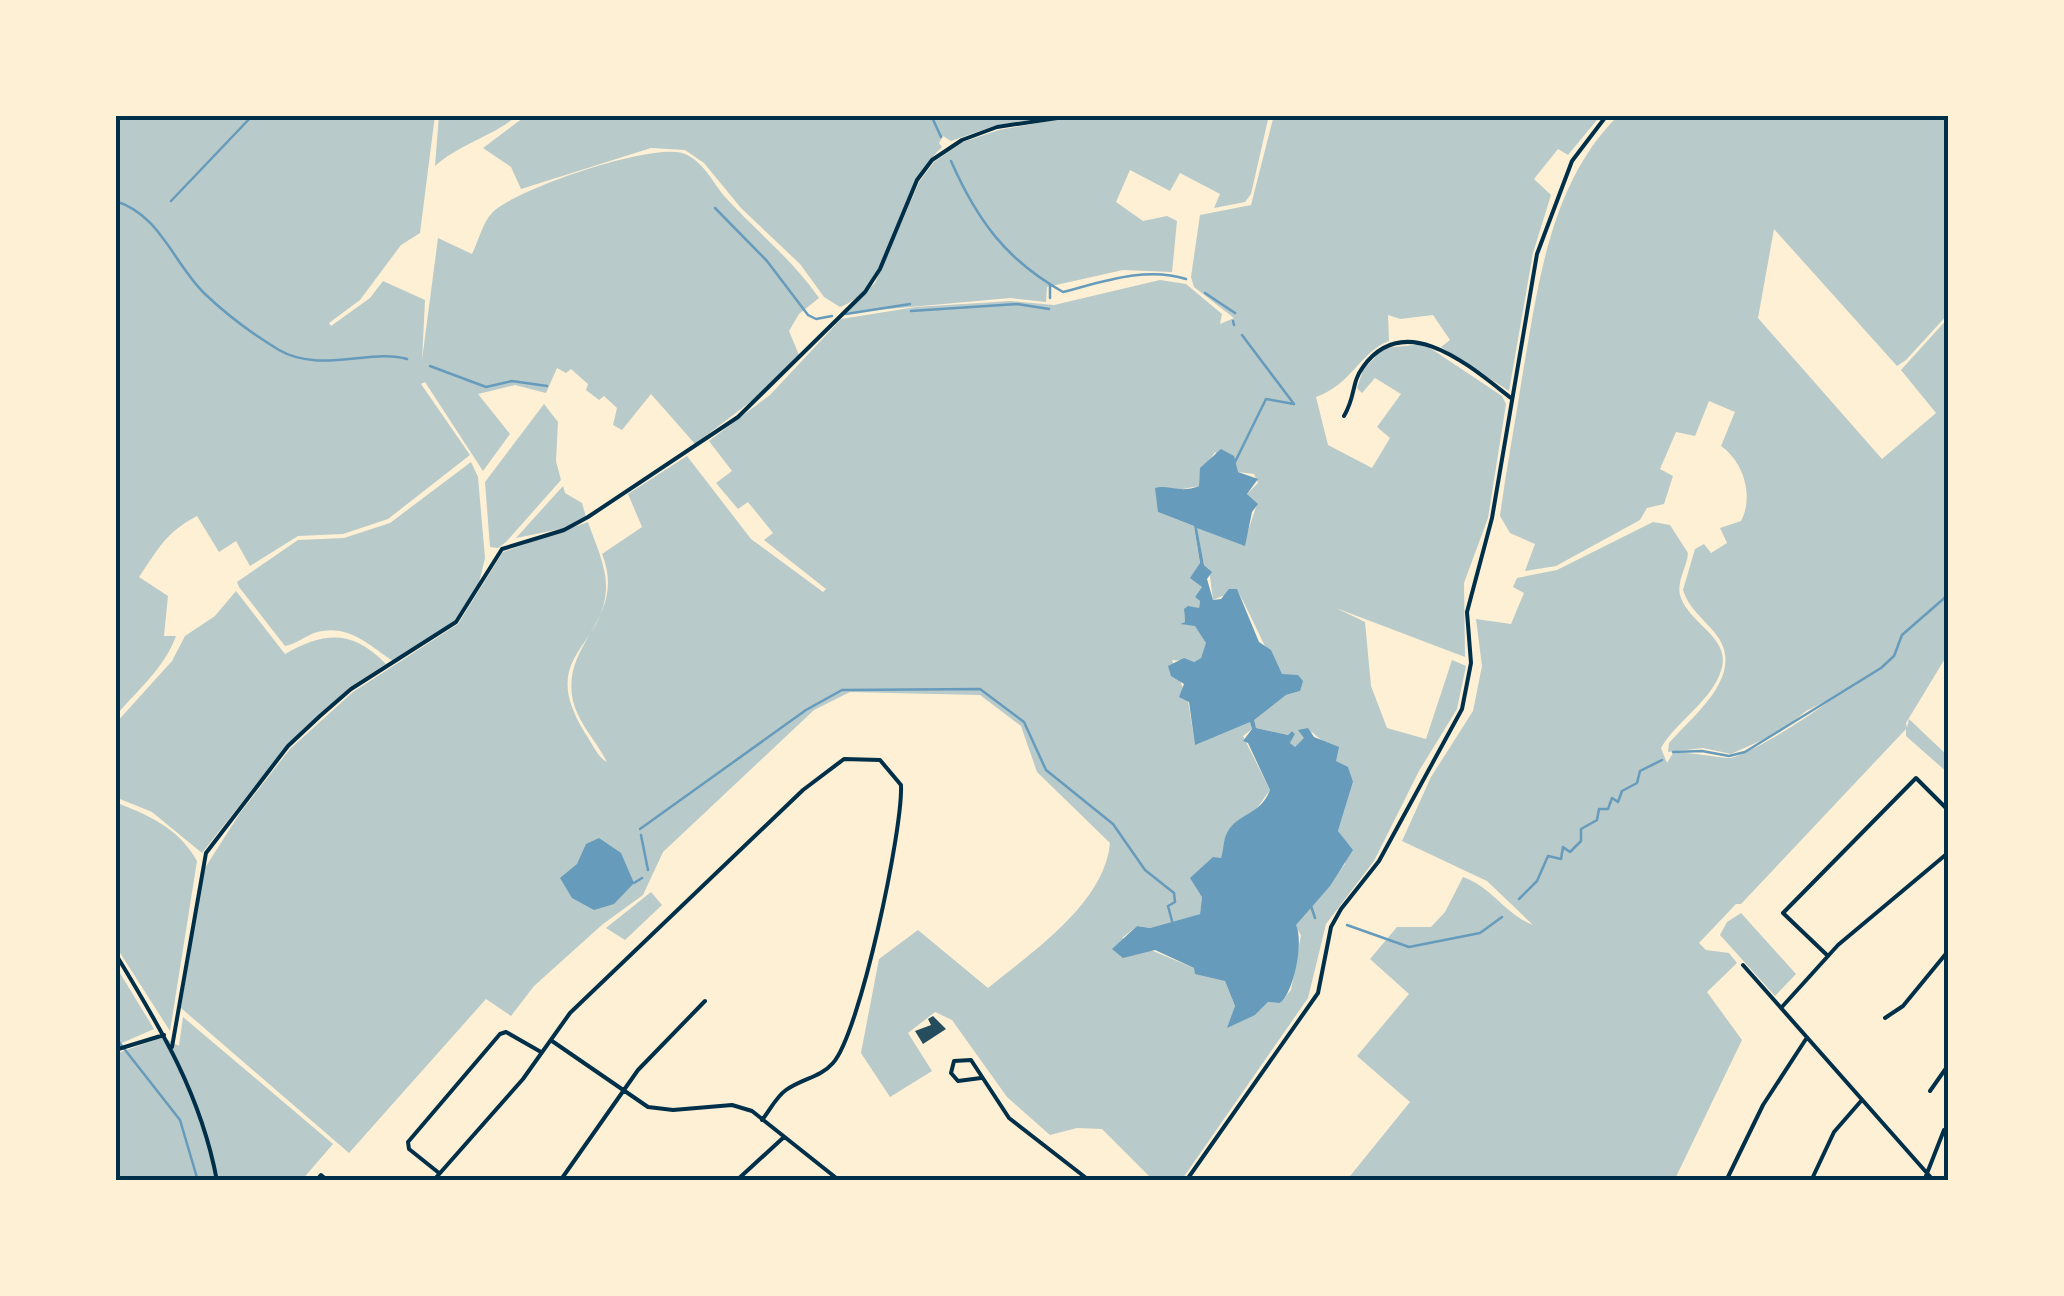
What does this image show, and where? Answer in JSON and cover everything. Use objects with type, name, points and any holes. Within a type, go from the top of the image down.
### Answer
[{"type":"street","points":[[172,1048],[202,861],[288,746],[351,690],[456,622],[502,549],[564,530],[588,517],[768,392],[873,282],[917,180],[946,149],[998,127],[1077,115]]},
{"type":"street","points":[[1186,1181],[1318,994],[1331,928],[1340,908],[1379,861],[1462,709],[1471,663],[1467,612],[1492,518],[1511,398],[1547,220],[1580,146],[1607,115]]},
{"type":"street","points":[[1795,115],[1807,115]]},
{"type":"street","points":[[1344,416],[1356,395],[1356,377],[1370,358],[1383,346],[1404,340],[1424,342],[1445,352],[1511,398]]},
{"type":"street","points":[[433,1181],[609,973],[803,790],[844,759],[880,760],[901,785],[900,821],[884,908],[842,1047],[834,1063],[789,1088],[762,1120]]},
{"type":"street","points":[[1828,956],[1783,913],[1916,778],[1949,810]]},
{"type":"street","points":[[1780,1010],[1828,956],[1949,852]]},
{"type":"street","points":[[1885,1018],[1902,1006],[1949,950]]},
{"type":"street","points":[[115,953],[172,1048],[198,1102],[217,1181]]},
{"type":"street","points":[[1743,965],[1934,1181]]},
{"type":"street","points":[[560,1181],[661,1043],[705,1001]]},
{"type":"street","points":[[439,1173],[410,1149],[408,1142],[500,1034],[506,1032],[541,1052]]},
{"type":"street","points":[[116,1050],[164,1035]]},
{"type":"street","points":[[1726,1181],[1776,1081],[1806,1039]]},
{"type":"street","points":[[550,1040],[624,1092],[660,1110],[732,1105],[762,1120],[840,1181]]},
{"type":"street","points":[[982,1078],[958,1081],[952,1074],[954,1061],[971,1060],[1008,1118],[1090,1181]]},
{"type":"street","points":[[1930,1091],[1949,1064]]},
{"type":"street","points":[[1811,1181],[1834,1132],[1861,1101]]},
{"type":"street","points":[[1924,1181],[1944,1130]]},
{"type":"street","points":[[736,1181],[784,1137]]},
{"type":"street","points":[[316,1181],[321,1175],[328,1181]]},
{"type":"shaded area","points":[[115,115],[435,115],[420,233],[401,245],[360,300],[329,323],[331,326],[370,298],[383,281],[425,300],[422,360],[438,238],[472,254],[489,217],[506,203],[556,180],[646,154],[685,154],[698,162],[726,198],[786,258],[819,298],[799,314],[789,331],[799,355],[766,390],[695,444],[651,394],[622,430],[613,425],[617,408],[604,396],[599,400],[586,390],[588,384],[571,369],[566,373],[557,368],[546,393],[515,385],[478,394],[510,434],[483,471],[425,382],[421,384],[470,455],[388,519],[343,534],[298,536],[250,566],[236,541],[219,552],[197,516],[186,522],[164,542],[139,577],[168,596],[164,636],[176,636],[157,669],[115,717]]},
{"type":"shaded area","points":[[439,115],[518,115],[435,166]]},
{"type":"shaded area","points":[[527,115],[1067,115],[997,125],[951,141],[943,136],[939,143],[942,147],[915,186],[872,280],[858,297],[840,307],[824,297],[800,264],[741,208],[704,163],[685,150],[651,148],[521,189],[511,167],[483,148]]},
{"type":"shaded area","points":[[1081,115],[1269,115],[1251,194],[1245,202],[1214,208],[1220,194],[1180,173],[1170,191],[1130,170],[1116,202],[1143,221],[1167,216],[1177,221],[1172,272],[1123,270],[1047,287],[1046,302],[1010,298],[844,313],[875,283],[919,182],[934,162],[963,142],[999,130]]},
{"type":"shaded area","points":[[1274,115],[1601,115],[1568,155],[1558,149],[1534,179],[1551,195],[1533,253],[1509,391],[1441,347],[1450,340],[1433,315],[1400,319],[1388,315],[1389,341],[1370,353],[1338,385],[1316,397],[1328,445],[1372,468],[1390,438],[1377,427],[1401,394],[1375,378],[1362,393],[1357,388],[1363,370],[1384,348],[1424,344],[1502,396],[1506,404],[1488,518],[1464,583],[1465,657],[1336,608],[1365,622],[1371,686],[1387,728],[1426,739],[1452,660],[1466,666],[1457,709],[1419,771],[1374,861],[1326,924],[1308,998],[1181,1181],[1154,1181],[1102,1129],[1077,1128],[1050,1135],[1007,1097],[952,1020],[935,1012],[908,1033],[932,1071],[890,1097],[861,1053],[879,959],[918,930],[988,988],[1063,925],[1095,886],[1105,865],[1110,843],[1037,772],[1021,726],[980,695],[850,692],[814,710],[663,852],[643,895],[603,924],[534,986],[511,1016],[486,999],[349,1153],[181,1008],[203,871],[240,813],[290,749],[353,692],[458,624],[503,552],[588,522],[603,564],[606,589],[602,609],[607,596],[608,577],[602,554],[642,527],[628,494],[687,456],[751,539],[823,592],[826,589],[764,540],[773,533],[748,502],[738,509],[716,483],[732,471],[709,441],[770,395],[841,319],[916,307],[1011,301],[1054,305],[1160,280],[1186,284],[1222,314],[1220,324],[1234,318],[1194,287],[1191,277],[1200,215],[1251,205]],"holes":[[[1215,452],[1238,472],[1254,474],[1258,483],[1247,494],[1257,504],[1246,537],[1196,527],[1204,565],[1209,569],[1213,600],[1237,590],[1275,664],[1282,675],[1298,675],[1300,691],[1286,695],[1253,720],[1256,728],[1288,735],[1292,731],[1295,734],[1290,743],[1295,748],[1312,732],[1336,753],[1336,761],[1353,782],[1338,831],[1346,843],[1345,864],[1295,926],[1301,935],[1291,990],[1280,1003],[1268,1002],[1255,1015],[1232,1016],[1235,1006],[1225,981],[1122,938],[1137,926],[1150,928],[1200,914],[1202,897],[1221,858],[1270,790],[1243,736],[1252,729],[1250,721],[1195,744],[1188,701],[1172,660],[1194,662],[1201,658],[1207,643],[1195,625],[1180,624],[1185,622],[1184,610],[1199,608],[1200,601],[1195,597],[1202,588],[1197,580],[1200,564],[1194,526],[1158,512],[1172,491],[1199,486],[1200,474]],[[592,631],[572,680],[573,701],[607,762],[598,754],[572,707],[570,669],[576,655]]]},
{"type":"shaded area","points":[[1619,115],[1949,115],[1949,313],[1906,360],[1897,366],[1774,229],[1758,318],[1882,459],[1936,413],[1901,370],[1949,317],[1949,652],[1906,723],[1907,728],[1909,719],[1949,757],[1949,774],[1906,736],[1906,729],[1741,904],[1736,904],[1699,943],[1706,950],[1729,953],[1737,963],[1707,992],[1742,1040],[1674,1181],[1346,1181],[1410,1102],[1357,1056],[1409,994],[1370,959],[1397,927],[1431,927],[1445,912],[1463,877],[1533,925],[1487,881],[1402,841],[1431,777],[1473,711],[1482,666],[1476,619],[1511,624],[1524,593],[1513,587],[1517,578],[1557,570],[1653,522],[1670,525],[1688,553],[1679,587],[1681,598],[1717,643],[1723,663],[1714,686],[1661,748],[1667,763],[1673,753],[1737,756],[1782,732],[1832,698],[1806,711],[1780,732],[1731,754],[1703,748],[1668,752],[1669,743],[1714,692],[1725,663],[1724,648],[1683,590],[1695,549],[1704,544],[1711,553],[1727,543],[1720,528],[1741,521],[1745,512],[1747,501],[1741,470],[1721,446],[1735,412],[1709,401],[1695,436],[1676,432],[1660,469],[1673,476],[1664,504],[1647,508],[1640,520],[1556,566],[1525,571],[1535,544],[1510,533],[1500,516],[1534,308],[1550,238],[1577,172],[1595,142]]},
{"type":"shaded area","points":[[544,404],[558,422],[556,461],[561,480],[506,542],[498,548],[490,547],[485,482]]},
{"type":"shaded area","points":[[471,462],[478,477],[485,558],[479,583],[454,621],[393,661],[357,637],[337,630],[314,633],[285,646],[239,587],[237,582],[298,540],[344,538],[390,523]]},
{"type":"shaded area","points":[[563,486],[565,493],[582,503],[586,517],[565,528],[516,538]]},
{"type":"shaded area","points":[[236,591],[285,654],[312,641],[337,638],[361,645],[386,664],[350,687],[287,745],[202,853],[152,812],[115,797],[115,724],[172,661],[185,636],[215,616]]},
{"type":"shaded area","points":[[115,802],[172,831],[197,861],[170,1031],[115,945]]},
{"type":"shaded area","points":[[651,892],[662,905],[625,940],[606,928]]},
{"type":"shaded area","points":[[1741,913],[1796,974],[1775,996],[1720,935],[1727,922]]},
{"type":"shaded area","points":[[115,965],[154,1029],[115,1046]]},
{"type":"shaded area","points":[[183,1017],[333,1144],[301,1181],[115,1181],[115,1054],[163,1037],[179,1046]]},
{"type":"water","points":[[1221,449],[1234,456],[1238,472],[1258,479],[1247,494],[1258,504],[1252,512],[1245,546],[1197,528],[1204,565],[1212,572],[1207,579],[1213,600],[1221,599],[1229,589],[1237,589],[1259,642],[1271,650],[1282,674],[1298,675],[1303,681],[1300,691],[1286,695],[1254,720],[1256,728],[1288,735],[1292,731],[1295,734],[1290,743],[1295,747],[1304,738],[1298,730],[1308,728],[1314,737],[1339,747],[1336,761],[1348,767],[1353,782],[1338,831],[1353,850],[1330,886],[1296,925],[1298,954],[1290,989],[1280,1003],[1268,1002],[1255,1015],[1227,1028],[1235,1006],[1225,981],[1195,974],[1194,968],[1155,950],[1123,958],[1112,949],[1137,926],[1150,928],[1200,914],[1202,897],[1190,878],[1213,857],[1221,858],[1231,826],[1260,805],[1270,790],[1248,743],[1243,741],[1252,729],[1250,722],[1195,745],[1189,702],[1179,697],[1184,684],[1171,676],[1168,666],[1184,658],[1194,662],[1201,658],[1206,643],[1195,626],[1180,624],[1185,622],[1184,609],[1199,608],[1200,601],[1195,597],[1202,587],[1190,578],[1200,563],[1194,526],[1158,512],[1155,488],[1199,486],[1200,468]]},
{"type":"water","points":[[599,838],[621,853],[634,883],[614,904],[594,910],[572,898],[560,878],[577,864],[586,844]]},
{"type":"building","points":[[933,1016],[946,1029],[923,1044],[915,1031],[931,1025],[928,1019]]},
{"type":"waterway","points":[[171,201],[253,115]]},
{"type":"waterway","points":[[931,115],[941,137]]},
{"type":"waterway","points":[[951,161],[971,202],[995,237],[1025,266],[1063,292],[1140,275],[1186,279]]},
{"type":"waterway","points":[[115,201],[130,207],[155,228],[194,282],[213,301],[279,350],[312,360],[378,356],[407,359]]},
{"type":"waterway","points":[[715,208],[767,261],[808,315],[816,319],[832,316]]},
{"type":"waterway","points":[[1050,285],[1050,298]]},
{"type":"waterway","points":[[1205,293],[1235,313]]},
{"type":"waterway","points":[[846,314],[910,304]]},
{"type":"waterway","points":[[911,311],[1017,304],[1049,309]]},
{"type":"waterway","points":[[1233,321],[1234,325]]},
{"type":"waterway","points":[[1235,462],[1266,399],[1294,404],[1242,335]]},
{"type":"waterway","points":[[430,366],[486,387],[512,381],[547,386]]},
{"type":"waterway","points":[[1673,752],[1702,751],[1729,756],[1745,752],[1881,668],[1894,656],[1902,635],[1949,594]]},
{"type":"waterway","points":[[640,829],[806,710],[842,690],[980,689],[1024,722],[1046,770],[1113,824],[1145,870],[1174,893],[1175,902],[1168,906],[1172,921]]},
{"type":"waterway","points":[[1519,899],[1537,881],[1548,856],[1561,859],[1563,847],[1570,852],[1581,841],[1581,829],[1597,820],[1599,809],[1608,809],[1612,798],[1618,802],[1622,791],[1637,783],[1640,771],[1662,760]]},
{"type":"waterway","points":[[641,835],[648,870]]},
{"type":"waterway","points":[[634,883],[642,878]]},
{"type":"waterway","points":[[1311,906],[1315,918]]},
{"type":"waterway","points":[[1347,925],[1409,947],[1480,933],[1502,917]]},
{"type":"waterway","points":[[115,1037],[180,1120],[198,1181]]}]
